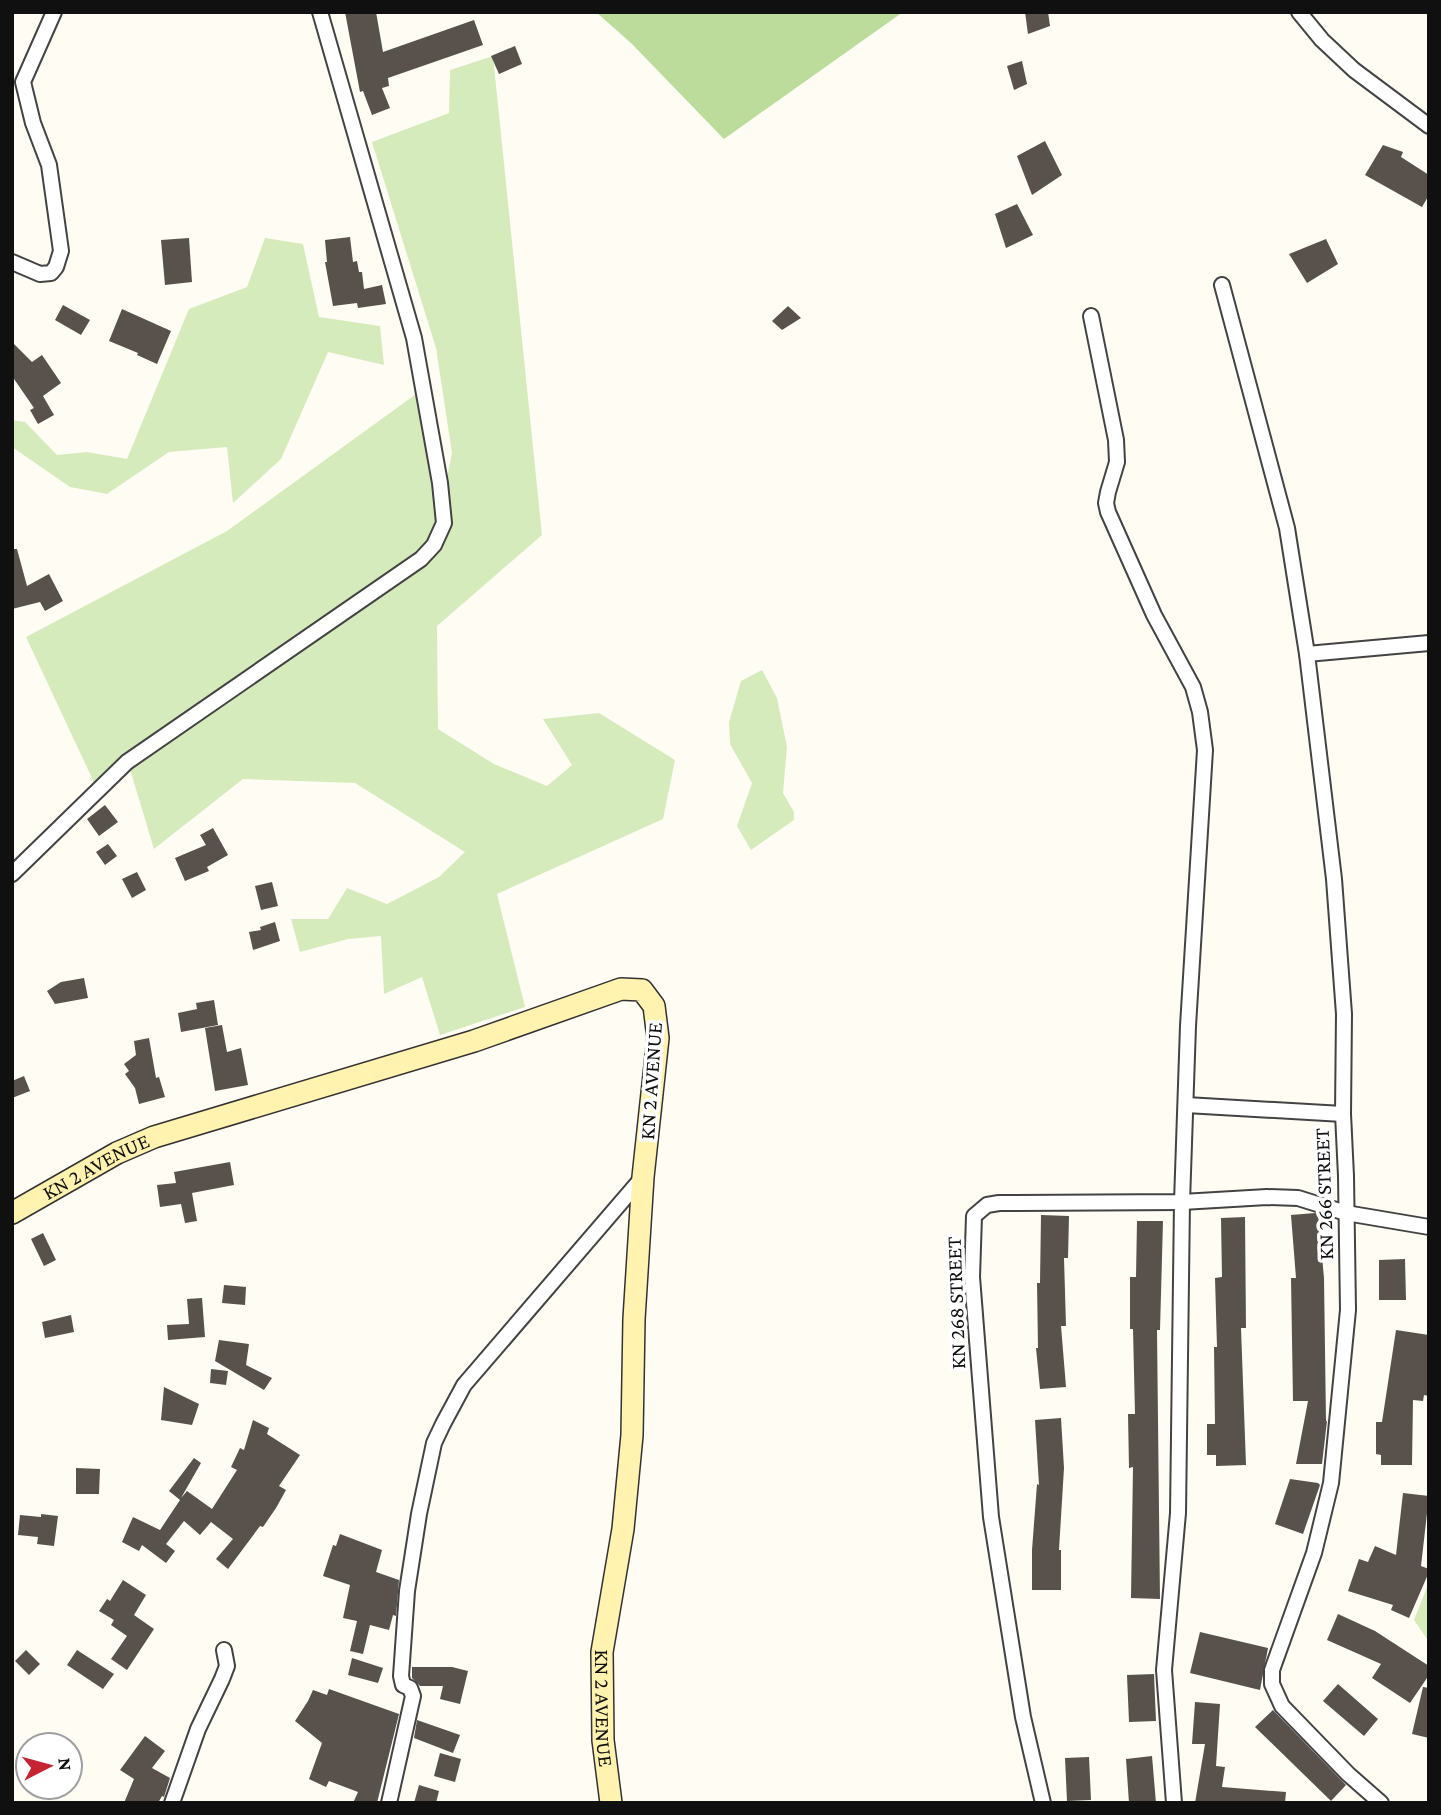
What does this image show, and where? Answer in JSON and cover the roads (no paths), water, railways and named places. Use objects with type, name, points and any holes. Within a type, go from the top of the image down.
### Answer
[{"type":"main road","name":"KN 2 AVENUE","points":[[12,1213],[117,1153],[154,1137],[474,1041],[621,989],[642,990],[654,1006],[658,1038],[643,1177],[634,1319],[632,1435],[623,1529],[602,1652],[603,1740],[611,1803]]},
{"type":"street","points":[[12,262],[40,274],[51,273],[61,251],[49,165],[17,85],[54,12]]},
{"type":"street","points":[[12,874],[127,762],[421,559],[434,545],[444,523],[440,482],[414,338],[320,12]]},
{"type":"street","points":[[1299,12],[1322,40],[1354,70],[1429,126]]},
{"type":"street","name":"KN 266 STREET","points":[[1222,285],[1287,528],[1307,654],[1334,879],[1344,1014],[1343,1115],[1348,1310],[1331,1483],[1314,1553],[1272,1670],[1272,1684],[1282,1706],[1348,1774],[1381,1803]]},
{"type":"street","points":[[1091,316],[1116,440],[1116,462],[1108,492],[1108,512],[1154,615],[1193,687],[1200,712],[1205,750],[1189,1013],[1182,1202],[1178,1513],[1164,1670],[1174,1803]]},
{"type":"street","points":[[1307,654],[1429,643]]},
{"type":"street","points":[[1186,1105],[1343,1115]]},
{"type":"street","points":[[389,1803],[413,1696],[410,1688],[401,1682],[406,1603],[419,1514],[434,1443],[464,1385],[643,1177]]},
{"type":"street","name":"KN 268 STREET","points":[[1043,1803],[1023,1717],[991,1517],[972,1277],[974,1216],[987,1205],[999,1203],[1182,1202],[1267,1197],[1298,1198],[1346,1213],[1429,1227]]},
{"type":"street","points":[[172,1803],[198,1729],[227,1666],[224,1650]]}]
